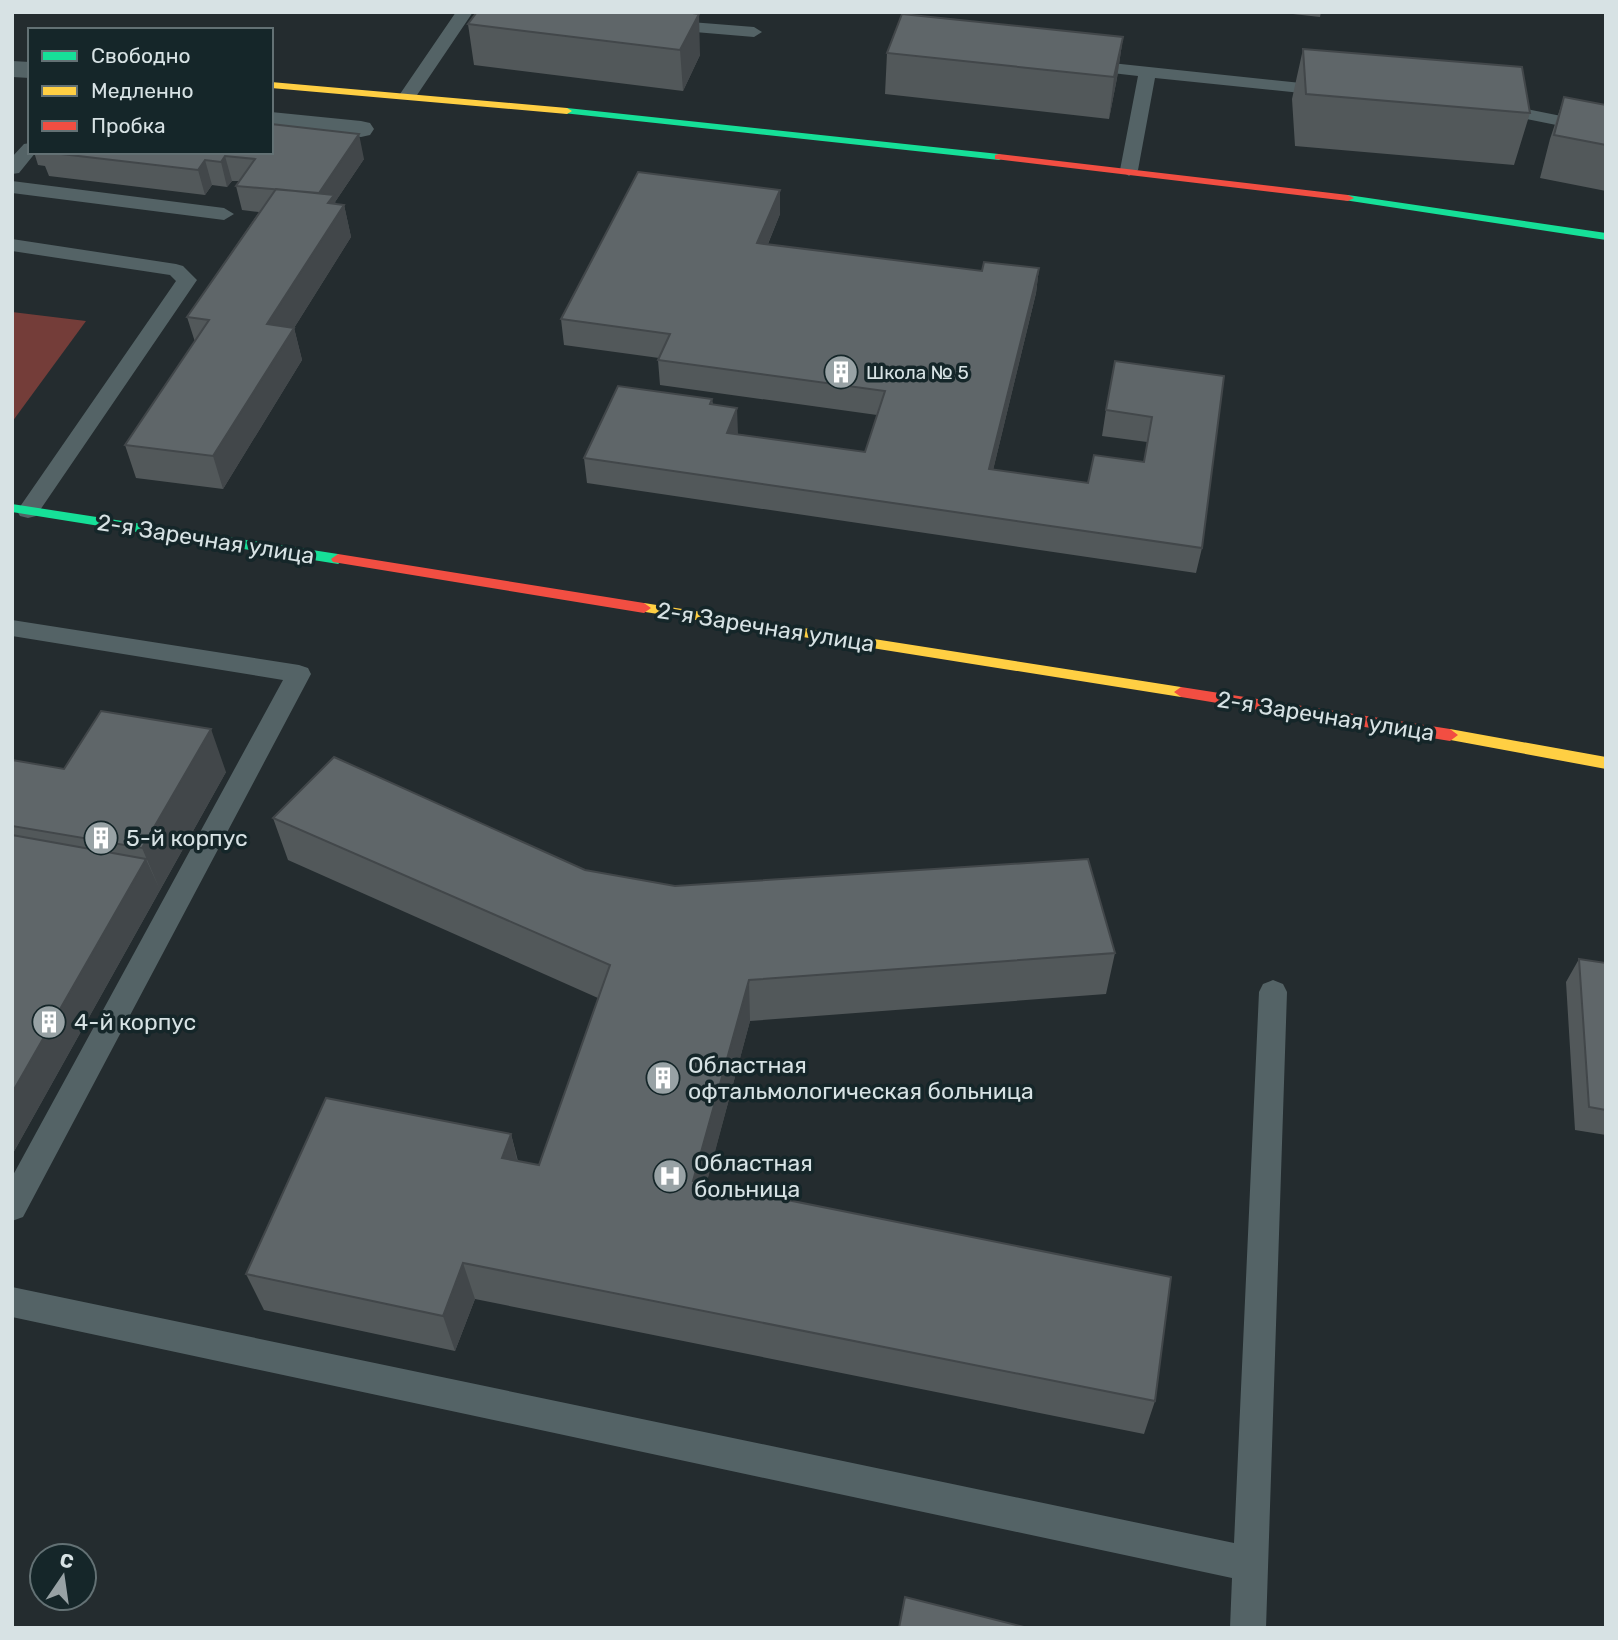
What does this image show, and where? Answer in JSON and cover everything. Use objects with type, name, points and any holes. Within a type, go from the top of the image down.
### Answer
[{"type":"street","points":[[273,85],[409,94],[1129,170],[1407,204],[1606,237]]},
{"type":"street","points":[[273,120],[361,129]]},
{"type":"street","name":"2-я Заречная улица","points":[[20,509],[1521,746],[1606,763]]},
{"type":"lane","points":[[409,94],[466,12]]},
{"type":"lane","points":[[644,23],[754,32]]},
{"type":"lane","points":[[1066,63],[1354,93]]},
{"type":"lane","points":[[1129,170],[1147,72]]},
{"type":"lane","points":[[1478,106],[1506,109],[1606,130]]},
{"type":"lane","points":[[12,169],[28,150]]},
{"type":"lane","points":[[12,187],[223,214]]},
{"type":"lane","points":[[12,245],[176,270],[187,280],[20,509]]},
{"type":"lane","points":[[12,628],[299,674],[12,1207]]},
{"type":"lane","points":[[1248,1628],[1273,992]]},
{"type":"lane","points":[[12,1302],[1250,1563]]},
{"type":"shaded area","points":[[12,312],[86,321],[12,422]]},
{"type":"building","points":[[477,12],[699,14],[680,50],[468,24]]},
{"type":"building","points":[[902,14],[1123,37],[1114,77],[887,53]]},
{"type":"building","points":[[1303,49],[1522,67],[1530,113],[1306,94]]},
{"type":"building","points":[[1564,97],[1606,105],[1606,145],[1554,135]]},
{"type":"building","points":[[273,124],[359,134],[319,193],[236,186],[255,159],[225,156],[221,162],[205,160],[198,170],[61,154],[273,154]]},
{"type":"building","name":"Школа № 5","points":[[638,172],[780,190],[757,243],[982,271],[984,262],[1039,268],[989,469],[1088,483],[1094,455],[1144,462],[1152,417],[1106,410],[1115,361],[1224,376],[1202,548],[584,458],[618,386],[712,399],[710,404],[737,408],[727,433],[865,452],[885,391],[658,360],[670,334],[561,319]]},
{"type":"building","points":[[276,189],[334,195],[328,203],[344,205],[267,324],[294,328],[213,456],[125,445],[209,320],[187,317]]},
{"type":"building","points":[[101,711],[211,729],[142,848],[12,826],[12,760],[64,769]]},
{"type":"building","name":"Областная офтальмологическая больница","points":[[334,757],[585,870],[675,886],[1088,859],[1115,953],[749,980],[693,1181],[1171,1277],[1155,1401],[463,1263],[443,1316],[246,1274],[326,1098],[511,1134],[502,1158],[539,1165],[610,965],[273,818]]},
{"type":"building","name":"4-й корпус","points":[[12,835],[146,859],[12,1093]]},
{"type":"building","points":[[1579,959],[1606,963],[1606,1110],[1589,1107]]},
{"type":"building","points":[[905,1597],[1028,1628],[899,1628]]},
{"type":"traffic: fast","points":[[567,111],[999,157]]},
{"type":"traffic: fast","points":[[1348,198],[1606,237]]},
{"type":"traffic: fast","points":[[12,508],[338,559]]},
{"type":"traffic: slow","points":[[273,85],[567,111]]},
{"type":"traffic: slow","points":[[644,608],[1181,692]]},
{"type":"traffic: slow","points":[[1450,735],[1606,763]]},
{"type":"traffic: jam","points":[[999,157],[1348,198]]},
{"type":"traffic: jam","points":[[338,559],[644,608]]},
{"type":"traffic: jam","points":[[1181,692],[1450,735]]},
{"type":"place","name":"Школа № 5","points":[[841,372]]},
{"type":"place","name":"5-й корпус","points":[[101,838]]},
{"type":"place","name":"4-й корпус","points":[[49,1022]]},
{"type":"place","name":"Областная офтальмологическая больница","points":[[663,1078]]},
{"type":"place","name":"Областная больница","points":[[670,1176]]}]
